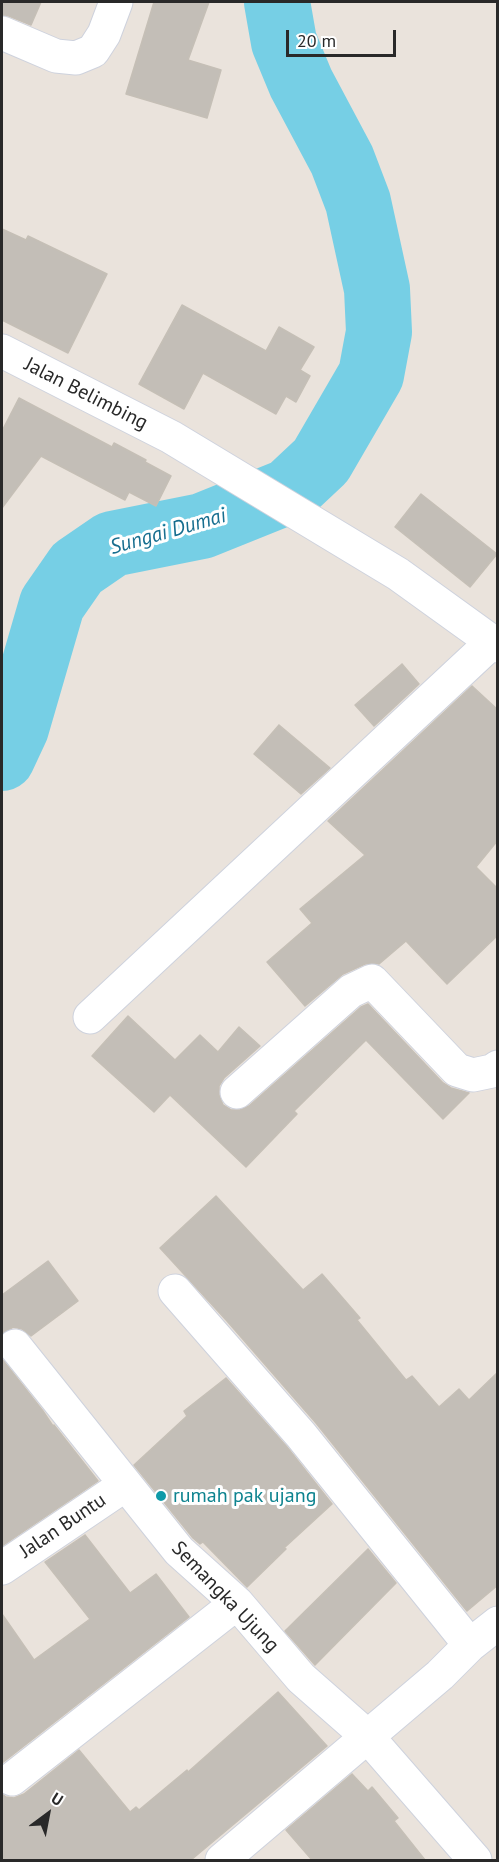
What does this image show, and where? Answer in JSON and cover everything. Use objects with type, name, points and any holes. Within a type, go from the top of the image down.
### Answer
[{"type":"street","points":[[2,33],[56,56],[76,57],[93,51],[104,34],[116,2]]},
{"type":"street","name":"Jalan Belimbing","points":[[2,351],[171,437],[398,574],[495,644]]},
{"type":"street","points":[[90,1017],[495,644]]},
{"type":"street","points":[[237,1092],[351,991],[372,981],[457,1070],[473,1075],[492,1071],[498,1067]]},
{"type":"street","points":[[175,1291],[301,1435],[470,1646]]},
{"type":"street","name":"Semangka Ujung","points":[[15,1346],[179,1551],[237,1603],[302,1678],[367,1736],[475,1860]]},
{"type":"street","name":"Jalan Buntu","points":[[2,1568],[125,1485]]},
{"type":"street","points":[[12,1779],[237,1603]]},
{"type":"street","points":[[222,1860],[498,1623]]},
{"type":"building","points":[[2,2],[41,2],[31,25],[2,15]]},
{"type":"building","points":[[154,2],[209,2],[188,60],[221,70],[207,118],[126,94]]},
{"type":"building","points":[[2,229],[26,240],[28,236],[107,274],[68,353],[2,320]]},
{"type":"building","points":[[182,305],[266,351],[279,327],[314,347],[300,370],[310,376],[296,402],[286,396],[276,414],[203,373],[184,409],[139,384]]},
{"type":"building","points":[[19,398],[112,447],[114,443],[171,476],[156,506],[129,492],[125,500],[41,456],[2,508],[2,431]]},
{"type":"building","points":[[421,494],[497,554],[470,587],[395,527]]},
{"type":"building","points":[[402,664],[419,684],[374,726],[355,705]]},
{"type":"building","points":[[472,686],[498,710],[498,840],[476,867],[498,889],[498,935],[447,984],[406,941],[379,964],[365,964],[343,974],[305,1006],[267,962],[312,923],[300,909],[365,855],[328,821]]},
{"type":"building","points":[[279,725],[330,768],[301,794],[254,754]]},
{"type":"building","points":[[368,1004],[443,1083],[469,1093],[443,1119],[366,1040],[294,1111],[297,1114],[246,1167],[170,1095],[154,1112],[92,1056],[128,1016],[175,1060],[200,1035],[218,1052],[239,1027],[260,1046],[224,1078],[219,1086],[219,1095],[223,1105],[231,1110],[240,1110],[249,1106],[361,1007]]},
{"type":"building","points":[[216,1196],[303,1290],[322,1274],[360,1318],[357,1320],[406,1380],[412,1376],[439,1407],[459,1389],[469,1400],[498,1372],[498,1585],[467,1611],[316,1423],[160,1248]]},
{"type":"building","points":[[48,1261],[78,1301],[31,1336],[22,1329],[13,1327],[2,1334],[2,1295]]},
{"type":"building","points":[[2,1359],[98,1481],[2,1546]]},
{"type":"building","points":[[226,1378],[287,1447],[332,1504],[284,1548],[286,1549],[247,1587],[203,1542],[200,1544],[193,1538],[134,1465],[187,1416],[184,1411]]},
{"type":"building","points":[[85,1535],[130,1593],[156,1574],[189,1617],[2,1763],[2,1614],[34,1660],[90,1619],[45,1562]]},
{"type":"building","points":[[368,1549],[396,1583],[315,1665],[285,1631]]},
{"type":"building","points":[[278,1692],[327,1746],[191,1860],[2,1860],[2,1794],[14,1798],[24,1794],[79,1750],[130,1812],[136,1807],[139,1810],[187,1770],[188,1772]]},
{"type":"building","points":[[352,1774],[368,1791],[372,1787],[398,1818],[394,1821],[425,1860],[312,1860],[286,1830]]},
{"type":"waterway","name":"Sungai Dumai","points":[[2,758],[16,728],[52,604],[77,568],[112,544],[202,526],[289,491],[321,461],[371,375],[379,332],[377,289],[358,202],[342,160],[301,83],[284,42],[277,2]]},
{"type":"place","name":"rumah pak ujang","points":[[161,1496]]}]
